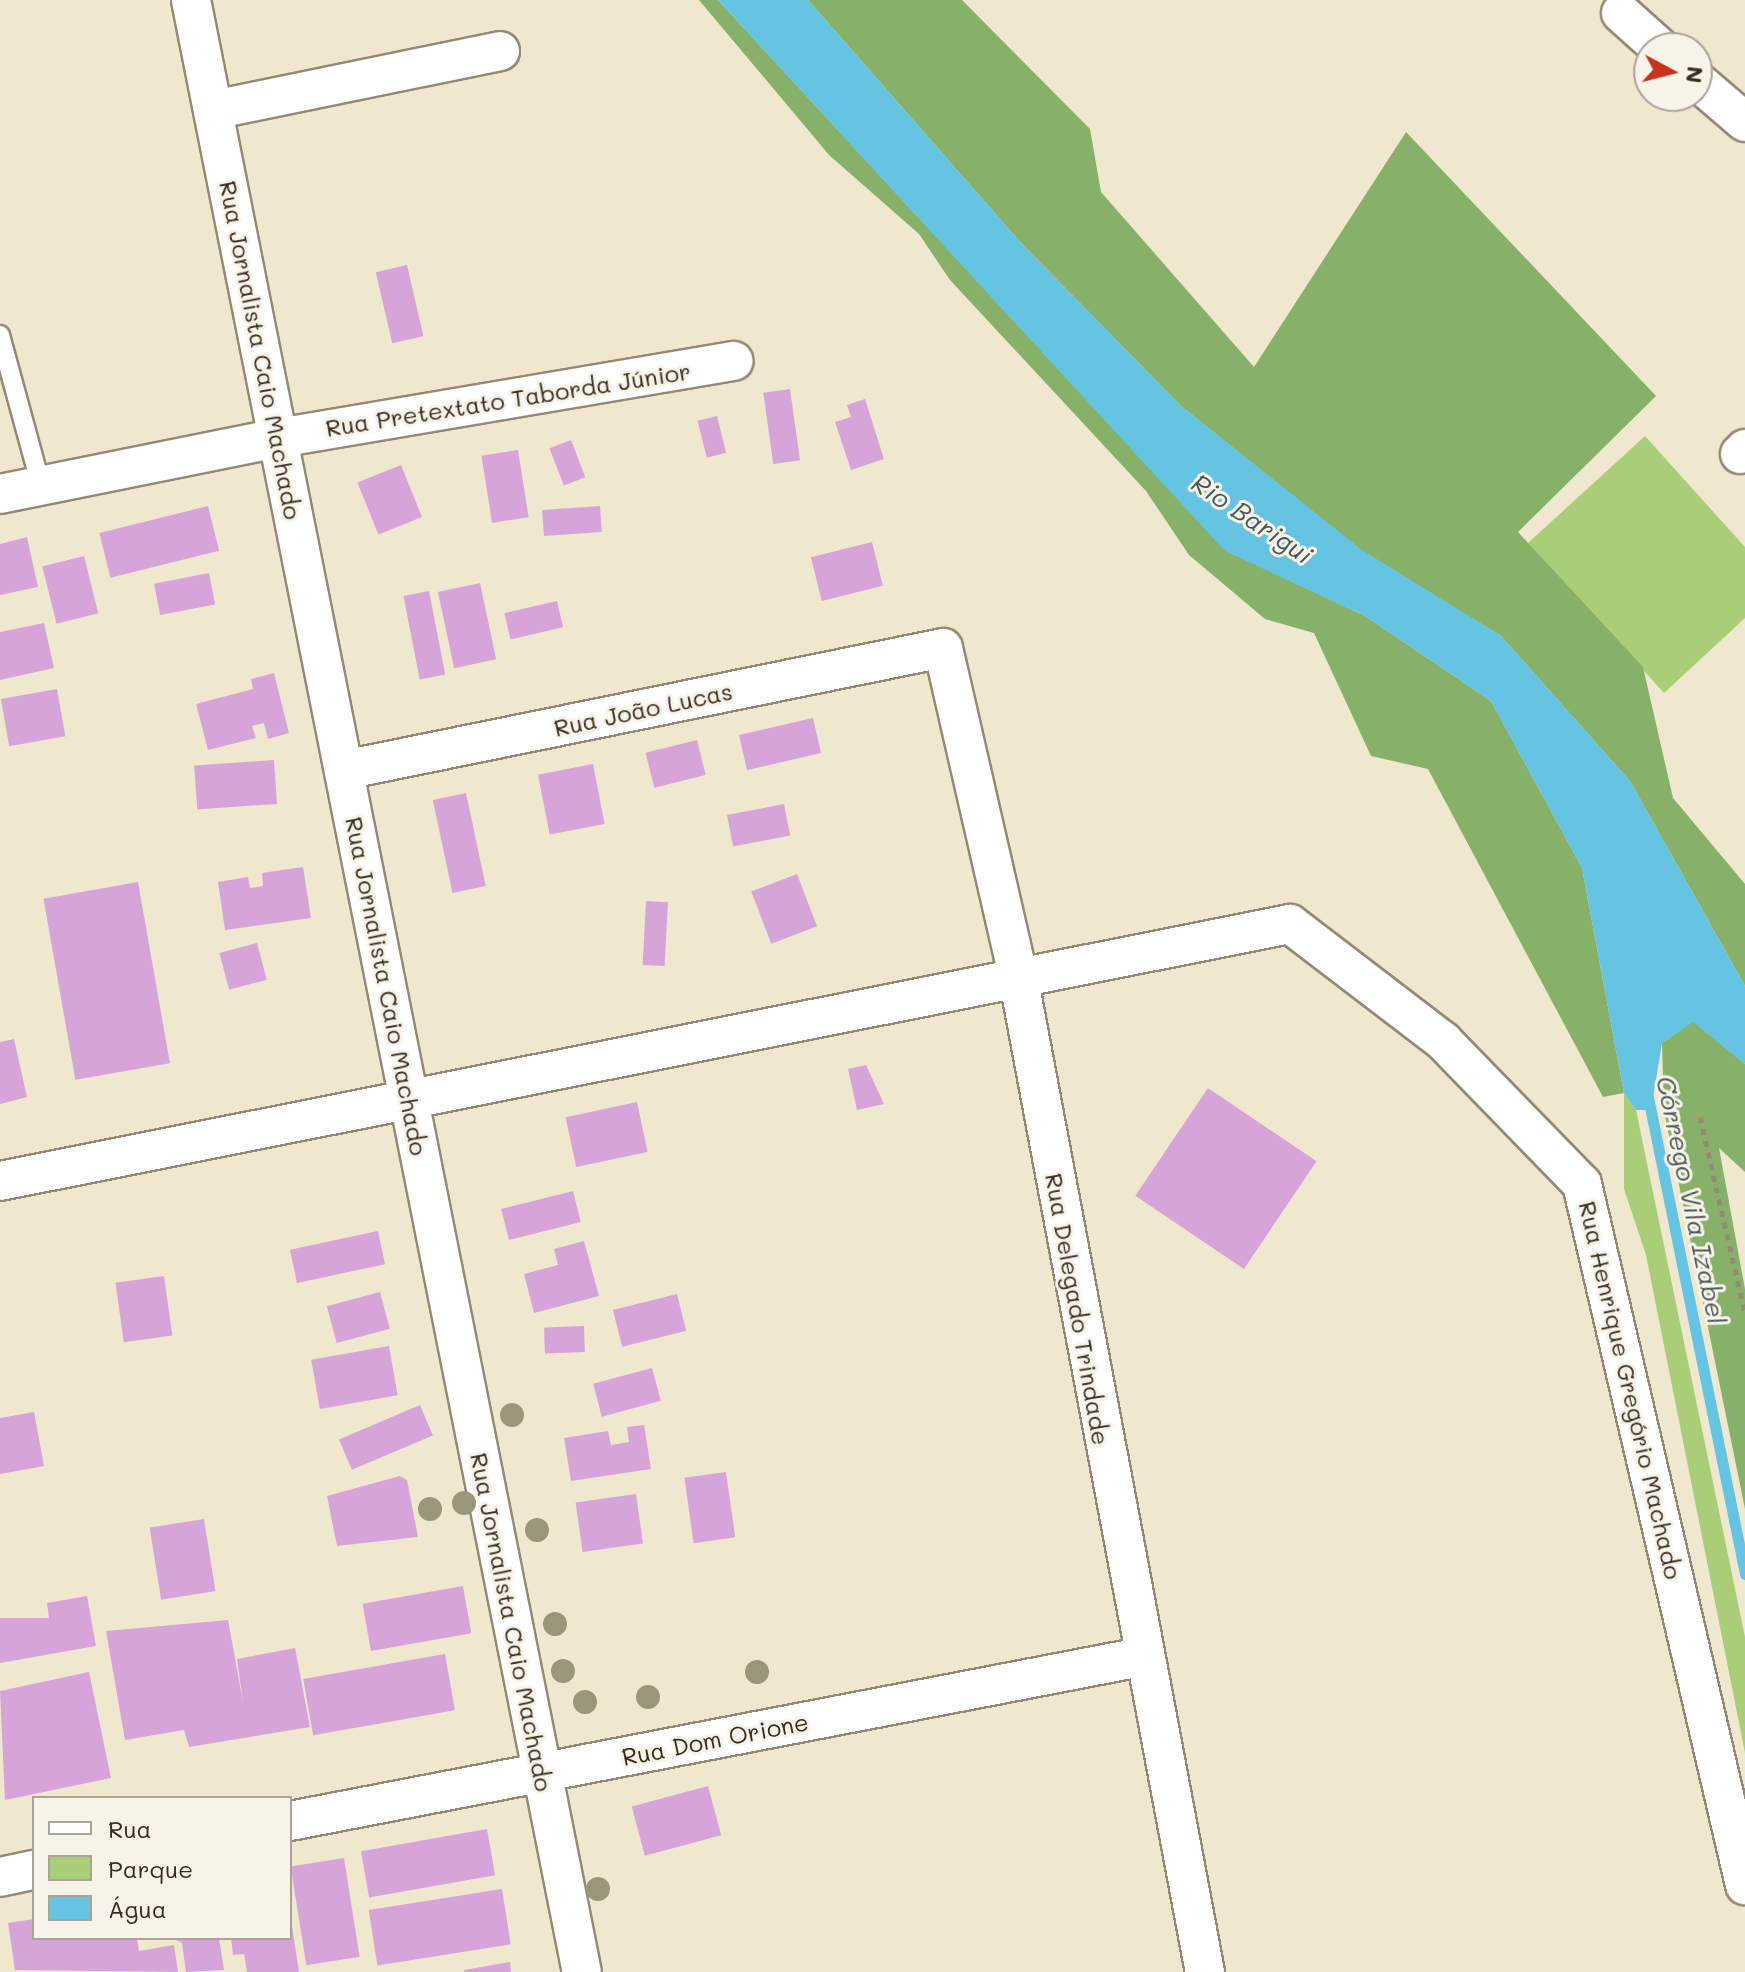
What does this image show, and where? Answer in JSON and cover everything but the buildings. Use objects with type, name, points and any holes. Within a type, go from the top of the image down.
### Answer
[{"type":"street","name":"Rua Jornalista Caio Machado","points":[[191,0],[582,1972]]},
{"type":"street","points":[[1621,13],[1642,32]]},
{"type":"street","points":[[213,110],[500,51]]},
{"type":"street","points":[[1713,95],[1745,122]]},
{"type":"street","name":"Rua Pretextato Taborda Júnior","points":[[0,494],[278,438],[734,361]]},
{"type":"street","name":"Rua João Lucas","points":[[344,770],[943,648]]},
{"type":"street","name":"Rua Delegado Trindade","points":[[943,648],[1018,976],[1141,1657],[1205,1972]]},
{"type":"street","name":"Rua Henrique Gregório Machado","points":[[1018,976],[1290,924],[1443,1041],[1582,1184],[1745,1885]]},
{"type":"street","points":[[0,1181],[1018,976]]},
{"type":"street","name":"Rua Dom Orione","points":[[292,1821],[1141,1657]]},
{"type":"street","points":[[0,1877],[32,1870]]},
{"type":"lane","points":[[0,335],[41,486]]},
{"type":"path","points":[[1700,1117],[1745,1313]]},
{"type":"green space","points":[[699,0],[718,0],[1225,550],[1365,616],[1491,701],[1582,868],[1624,1093],[1603,1097],[1428,769],[1371,756],[1314,633],[1265,619],[1189,555],[1146,491],[950,280],[919,234],[829,155]]},
{"type":"green space","points":[[808,0],[962,0],[1090,129],[1101,192],[1254,367],[1406,132],[1656,396],[1518,532],[1643,667],[1673,798],[1745,884],[1745,986],[1630,781],[1501,636],[1362,551],[1181,406],[1021,243]]},
{"type":"green space","points":[[1645,436],[1745,547],[1745,618],[1664,693],[1528,543]]},
{"type":"green space","points":[[1693,1021],[1745,1064],[1745,1172],[1719,1148],[1745,1289],[1745,1509],[1664,1111],[1662,1043]]},
{"type":"green space","points":[[1624,1093],[1636,1110],[1745,1637],[1745,1753],[1646,1255],[1624,1189]]},
{"type":"water","name":"Rio Barigui","points":[[718,0],[808,0],[1021,243],[1181,406],[1362,550],[1501,636],[1630,781],[1745,986],[1745,1064],[1693,1022],[1662,1043],[1651,1110],[1636,1110],[1624,1093],[1582,868],[1491,701],[1365,616],[1225,551]]},
{"type":"waterway","name":"Córrego Vila Izabel","points":[[1648,1097],[1745,1574]]}]
